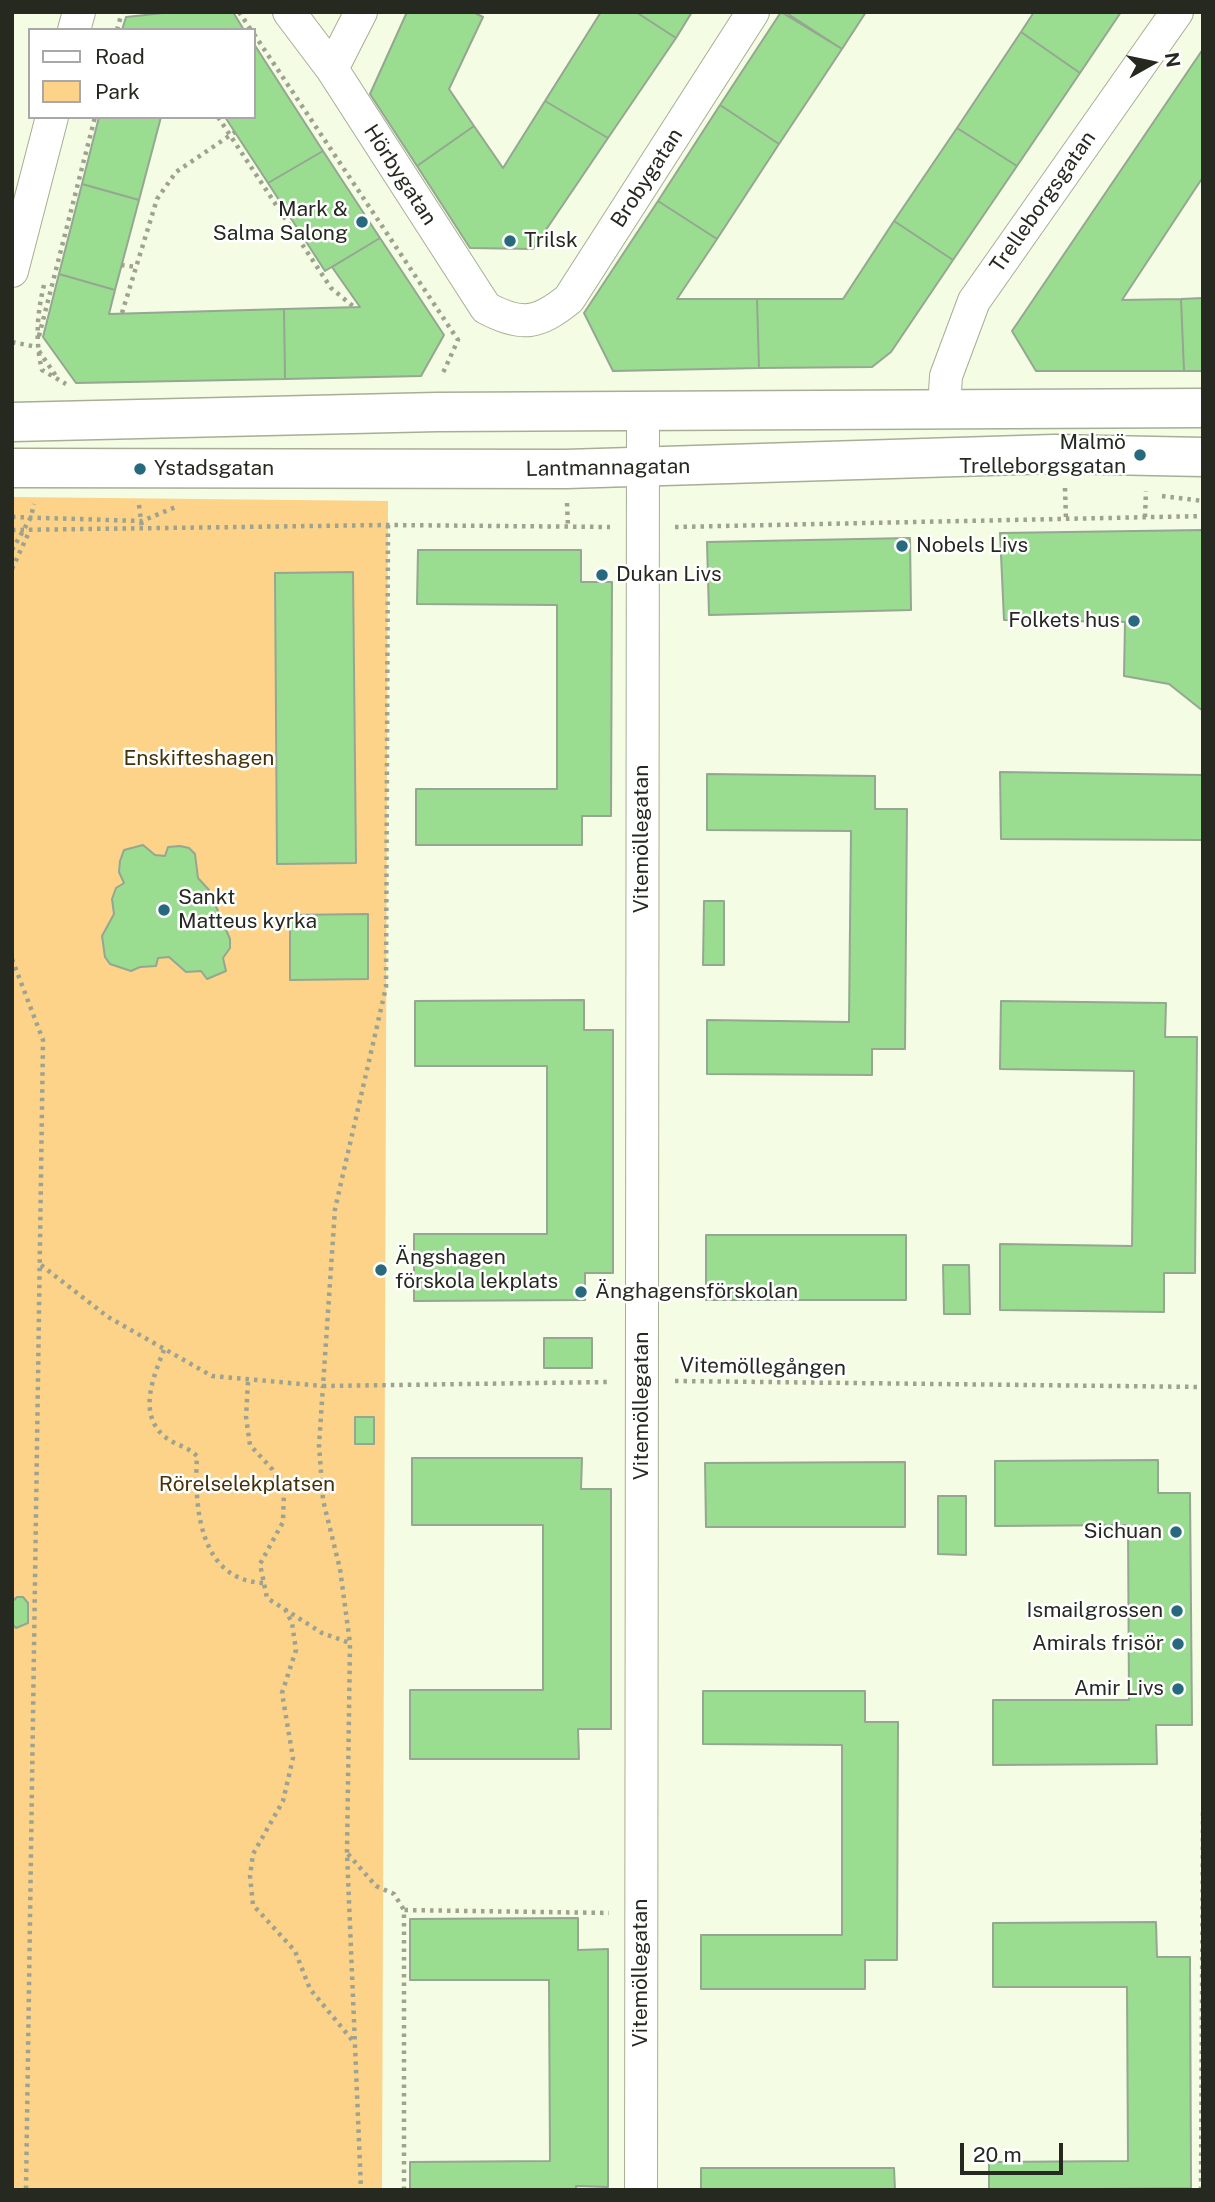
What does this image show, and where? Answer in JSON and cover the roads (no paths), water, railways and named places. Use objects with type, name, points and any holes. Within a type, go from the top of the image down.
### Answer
[{"type":"street","name":"Hörbygatan","points":[[289,12],[332,69],[486,308],[503,317],[523,321]]},
{"type":"street","points":[[332,69],[361,12]]},
{"type":"street","name":"Brobygatan","points":[[523,321],[547,317],[569,299],[753,12]]},
{"type":"street","name":"Trelleborgsgatan","points":[[944,408],[946,376],[974,301],[1177,12]]},
{"type":"street","points":[[12,271],[51,119]]},
{"type":"street","points":[[12,422],[437,412],[1203,408]]},
{"type":"street","name":"Vitemöllegatan","points":[[641,2190],[643,412]]},
{"type":"street","name":"Lantmannagatan","points":[[12,468],[642,468],[1055,454],[1203,457]]},
{"type":"place","name":"Mark & Salma Salong","points":[[362,222]]},
{"type":"place","name":"Trilsk","points":[[510,241]]},
{"type":"place","name":"Malmö Trelleborgsgatan","points":[[1140,455]]},
{"type":"place","name":"Ystadsgatan","points":[[140,469]]},
{"type":"place","name":"Nobels Livs","points":[[902,546]]},
{"type":"place","name":"Dukan Livs","points":[[602,575]]},
{"type":"place","name":"Folkets hus","points":[[1134,621]]},
{"type":"place","name":"Sankt Matteus kyrka","points":[[164,910]]},
{"type":"place","name":"Ängshagen förskola lekplats","points":[[381,1270]]},
{"type":"place","name":"Änghagensförskolan","points":[[581,1292]]},
{"type":"place","name":"Sichuan","points":[[1176,1532]]},
{"type":"place","name":"Ismailgrossen","points":[[1177,1611]]},
{"type":"place","name":"Amirals frisör","points":[[1178,1644]]},
{"type":"place","name":"Amir Livs","points":[[1178,1689]]},
{"type":"park label","name":"Enskifteshagen","points":[[199,759]]},
{"type":"park label","name":"Rörelselekplatsen","points":[[247,1485]]}]
